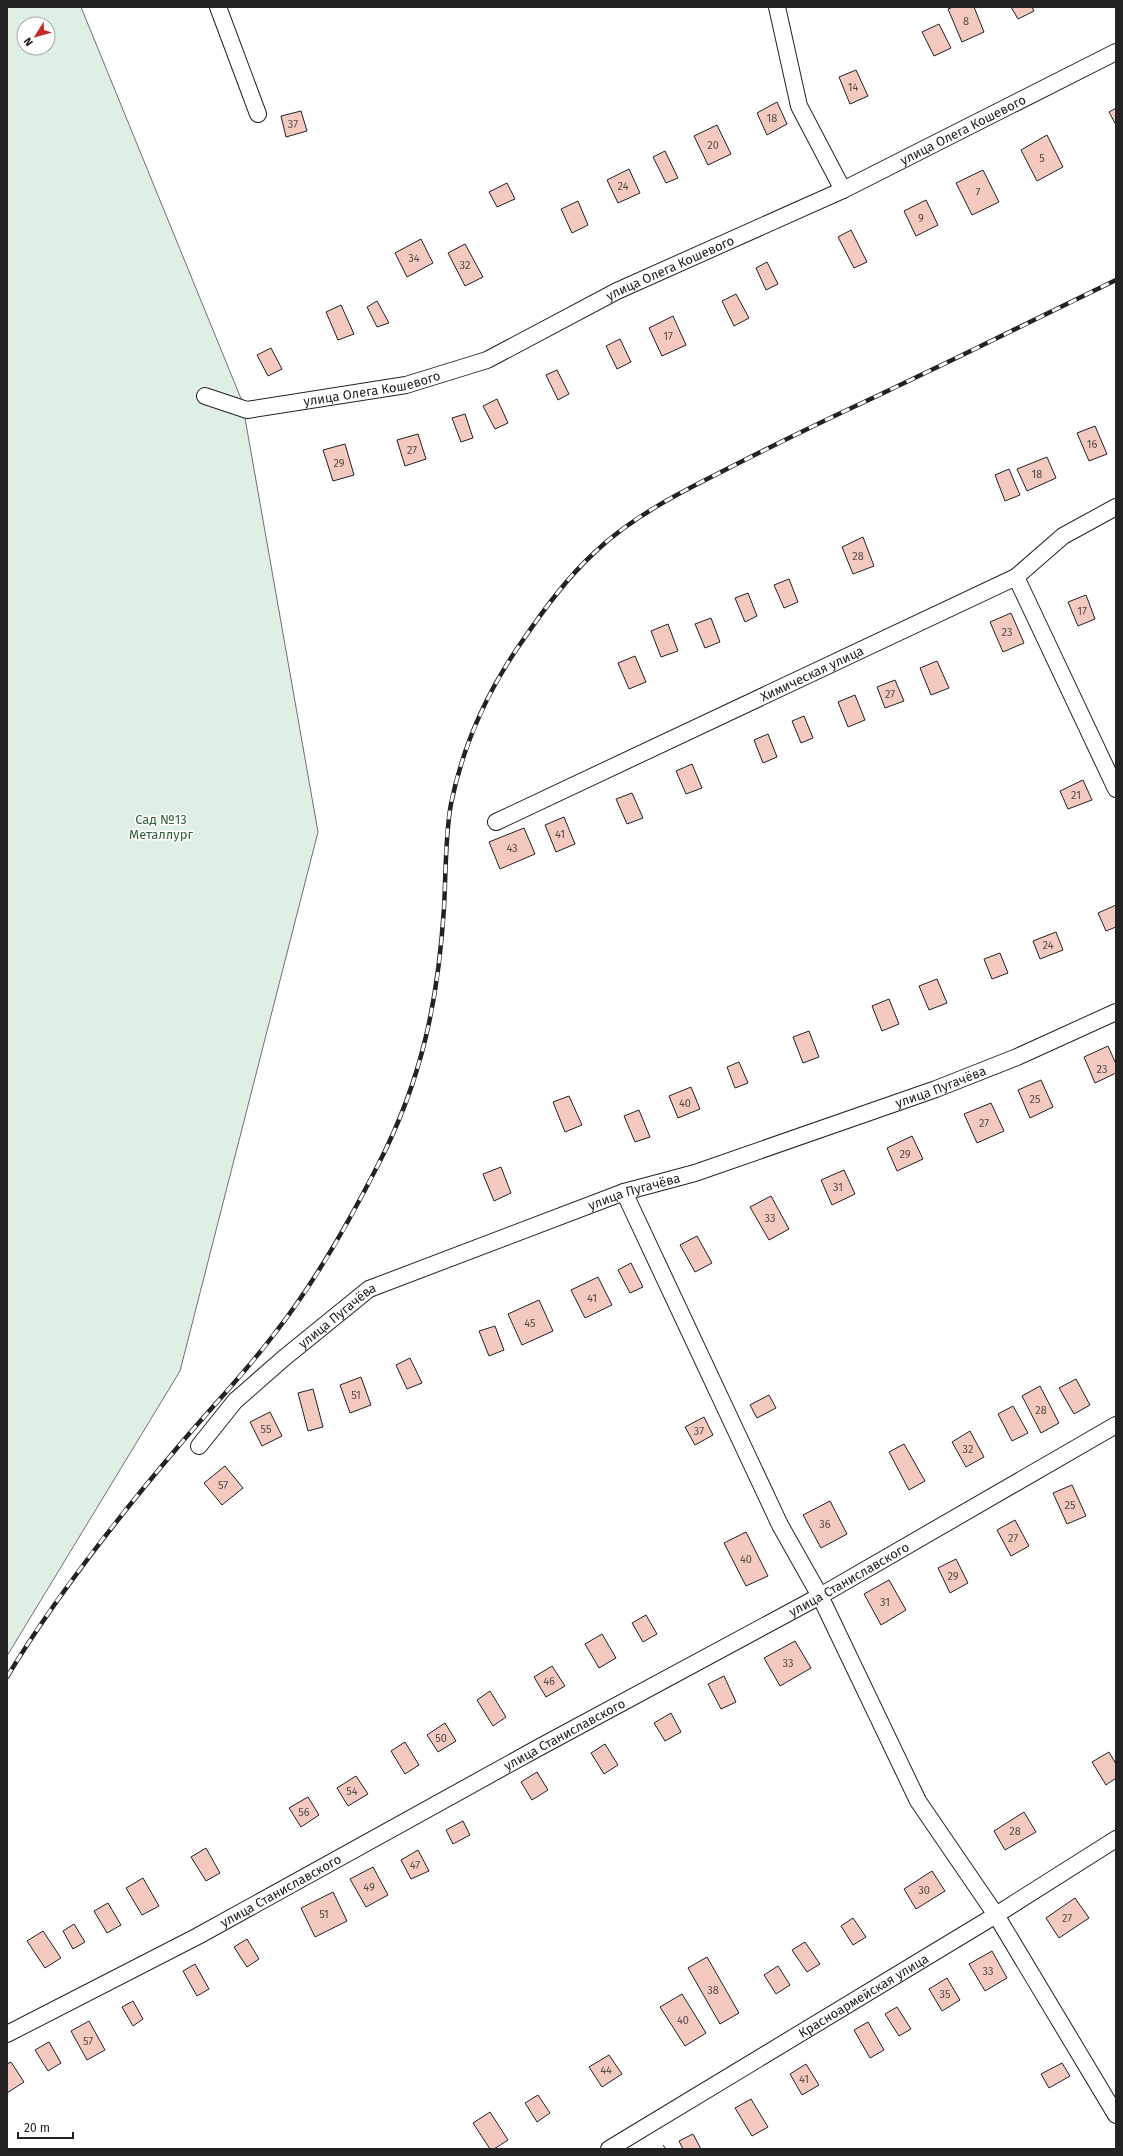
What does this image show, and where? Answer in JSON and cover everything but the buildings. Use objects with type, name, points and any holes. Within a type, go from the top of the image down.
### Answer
[{"type":"street","points":[[218,7],[258,114]]},
{"type":"street","points":[[777,7],[800,106],[843,190]]},
{"type":"street","name":"улица Олега Кошевого","points":[[205,396],[247,410],[406,386],[480,362],[617,291],[843,190],[1116,52]]},
{"type":"street","name":"Химическая улица","points":[[496,822],[1016,577],[1063,536],[1116,507]]},
{"type":"street","points":[[1016,577],[1116,790]]},
{"type":"street","name":"улица Пугачёва","points":[[199,1446],[234,1401],[369,1289],[624,1192],[695,1173],[936,1089],[1017,1056],[1116,1012]]},
{"type":"street","points":[[624,1192],[780,1525],[820,1596],[918,1800],[996,1915],[1116,2115]]},
{"type":"street","name":"улица Станиславского","points":[[7,2034],[198,1936],[538,1748],[820,1596],[1116,1425]]},
{"type":"street","name":"Красноармейская улица","points":[[609,2149],[996,1915],[1116,1839]]},
{"type":"green space","name":"Сад №13 Металлург","points":[[7,7],[81,7],[242,401],[318,832],[180,1371],[7,1656]]},
{"type":"railway","points":[[7,1677],[66,1588],[109,1531],[177,1448],[252,1362],[290,1313],[331,1251],[379,1163],[394,1132],[417,1070],[432,1007],[441,942],[449,817],[456,782],[470,739],[488,697],[523,640],[557,594],[575,572],[609,539],[640,517],[673,497],[706,479],[1116,280]]},
{"type":"fence","points":[[663,2145],[666,2149]]}]
